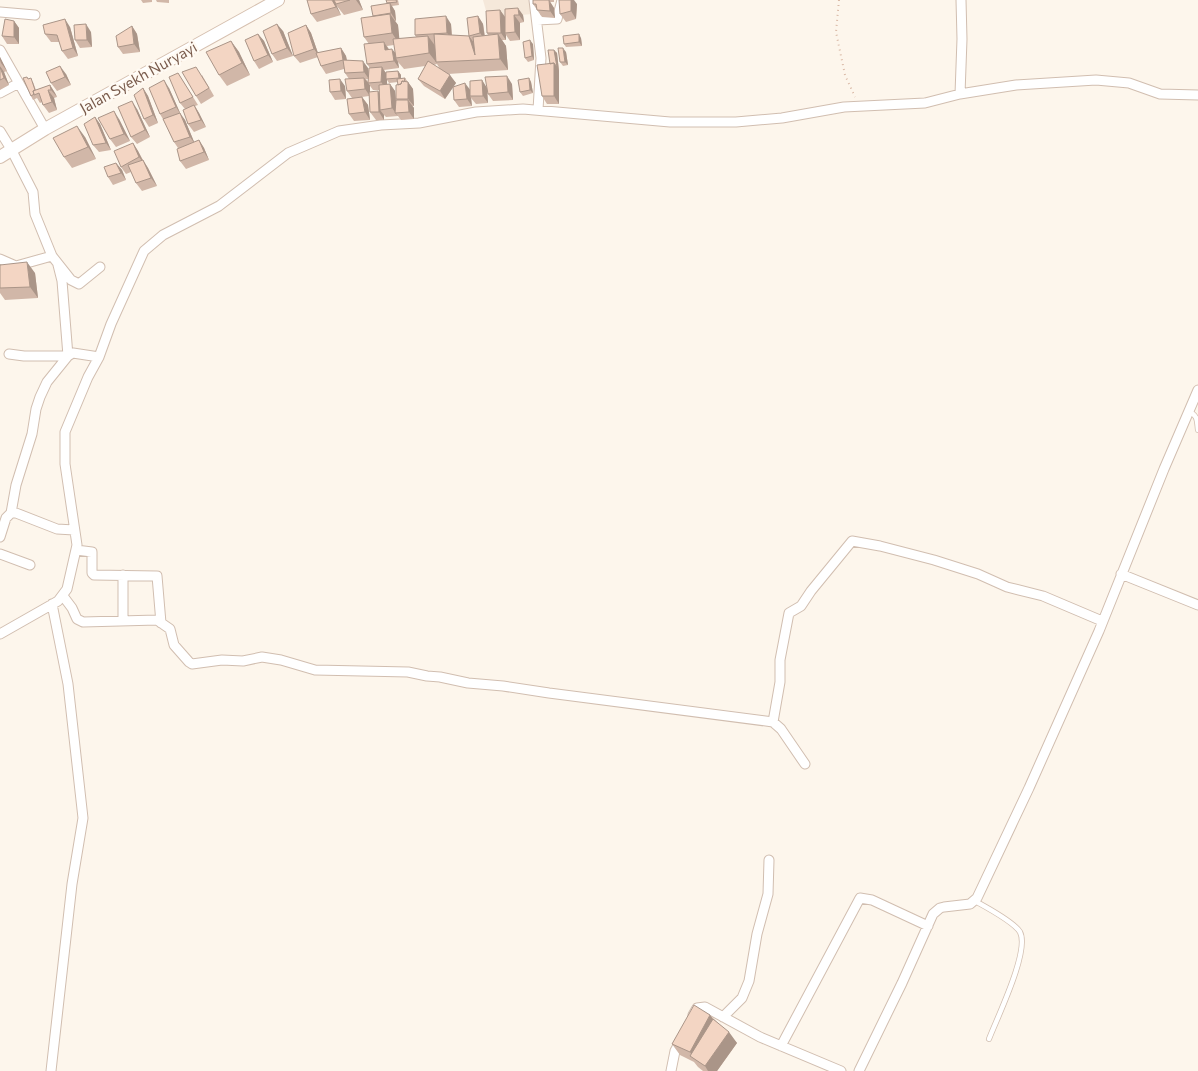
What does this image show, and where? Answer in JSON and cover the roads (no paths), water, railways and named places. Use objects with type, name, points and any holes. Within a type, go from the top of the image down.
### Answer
[{"type":"main road","name":"Jalan Syekh Nuryayi","points":[[0,157],[45,129],[278,0]]},
{"type":"street","points":[[534,0],[540,58],[538,106]]},
{"type":"street","points":[[537,20],[558,19],[562,0]]},
{"type":"street","points":[[960,94],[961,0]]},
{"type":"street","points":[[0,12],[35,15]]},
{"type":"street","points":[[0,50],[45,129]]},
{"type":"street","points":[[0,634],[52,604],[63,596],[67,589],[77,545],[65,464],[65,432],[95,357],[144,251],[163,235],[219,206],[288,152],[339,131],[380,125],[419,123],[476,112],[523,109],[538,106],[609,118],[670,122],[717,122],[782,118],[844,107],[925,103],[960,94],[1016,85],[1096,80],[1129,83],[1160,94],[1198,95]]},
{"type":"street","points":[[0,93],[19,83]]},
{"type":"street","points":[[0,131],[12,149],[32,192],[35,214],[52,256],[58,265],[71,280],[79,284],[100,267]]},
{"type":"street","points":[[0,259],[16,266],[52,256]]},
{"type":"street","points":[[58,265],[62,281],[68,356]]},
{"type":"street","points":[[0,537],[32,434],[36,409],[47,382],[68,356],[73,353],[95,357]]},
{"type":"street","points":[[10,354],[24,356],[68,356]]},
{"type":"street","points":[[858,1071],[902,983],[933,914],[940,908],[970,904],[975,901],[1029,788],[1102,622],[1198,390]]},
{"type":"street","points":[[6,516],[16,513],[57,529],[74,530]]},
{"type":"street","points":[[773,722],[780,682],[780,660],[789,613],[800,606],[852,541],[934,560],[978,574],[1007,586],[1043,596],[1102,622]]},
{"type":"street","points":[[76,550],[92,552],[92,573],[94,575],[158,576],[161,623]]},
{"type":"street","points":[[0,554],[30,565]]},
{"type":"street","points":[[1121,574],[1198,605]]},
{"type":"street","points":[[123,575],[123,621]]},
{"type":"street","points":[[63,596],[78,620],[83,622],[157,620],[170,630],[176,647],[189,662],[194,664],[222,660],[243,661],[262,657],[281,660],[315,670],[408,672],[468,683],[773,722],[781,728],[806,764]]},
{"type":"street","points":[[50,1071],[72,884],[83,818],[68,684],[52,604]]},
{"type":"street","points":[[723,1017],[742,998],[749,980],[757,934],[768,894],[769,860]]},
{"type":"street","points":[[781,1046],[860,898],[872,900],[928,926]]},
{"type":"street","points":[[671,1071],[675,1051],[695,1010],[700,1007],[705,1007],[760,1037],[841,1071]]},
{"type":"lane","points":[[1188,412],[1193,413],[1196,418],[1198,430]]},
{"type":"lane","points":[[975,901],[991,909],[1020,931],[1022,942],[1020,961],[989,1039]]}]
